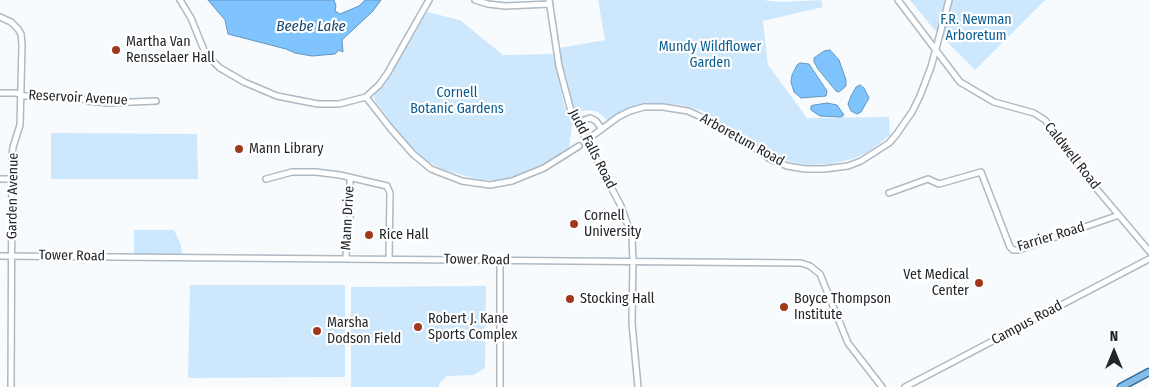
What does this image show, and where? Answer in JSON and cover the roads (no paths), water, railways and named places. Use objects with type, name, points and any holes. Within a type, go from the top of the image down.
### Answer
[{"type":"main road","points":[[1121,387],[1149,372]]},
{"type":"street","points":[[180,0],[191,18],[206,56],[220,68],[244,82],[277,96],[318,104],[349,103],[366,97],[379,85],[429,0]]},
{"type":"street","points":[[474,0],[505,6],[550,2]]},
{"type":"street","points":[[505,0],[505,6]]},
{"type":"street","name":"Caldwell Road","points":[[898,0],[954,76],[966,86],[998,104],[1030,112],[1042,118],[1119,216],[1149,250]]},
{"type":"street","name":"Arboretum Road","points":[[591,137],[618,117],[637,109],[651,106],[676,108],[693,113],[712,122],[740,137],[770,159],[787,166],[810,170],[824,170],[848,166],[880,150],[896,135],[912,112],[930,67],[949,0]]},
{"type":"street","name":"Judd Falls Road","points":[[550,2],[561,80],[571,111],[625,214],[632,237],[632,323],[638,387]]},
{"type":"street","name":"Garden Avenue","points":[[0,17],[14,25],[21,34],[22,52],[20,125],[13,147],[11,387]]},
{"type":"street","name":"Reservoir Avenue","points":[[0,93],[24,96],[75,96],[88,101],[108,103],[156,101]]},
{"type":"street","points":[[366,97],[413,154],[432,169],[462,181],[490,184],[512,181],[544,168],[579,146]]},
{"type":"street","points":[[576,123],[590,118],[596,121],[602,129]]},
{"type":"street","name":"Mann Drive","points":[[266,179],[292,172],[328,173],[386,186],[390,193],[390,259]]},
{"type":"street","name":"Farrier Road","points":[[889,193],[928,180],[939,184],[981,172],[1010,247],[1013,250],[1018,250],[1119,216]]},
{"type":"street","name":"Mann Drive","points":[[346,259],[347,227],[350,220],[350,178]]},
{"type":"street","points":[[0,179],[12,179]]},
{"type":"street","name":"Tower Road","points":[[0,256],[797,262],[807,264],[817,271],[823,280],[848,343],[882,387]]},
{"type":"street","name":"Campus Road","points":[[905,387],[1149,259]]},
{"type":"street","points":[[500,260],[500,387]]},
{"type":"water","name":"Beebe Lake","points":[[208,0],[334,0],[335,11],[340,14],[359,6],[365,0],[381,0],[373,11],[342,40],[343,52],[339,50],[335,54],[312,56],[228,34],[225,20]]},
{"type":"water","points":[[830,50],[839,60],[846,80],[846,86],[839,92],[836,91],[814,62],[814,58],[824,51]]},
{"type":"water","points":[[800,63],[809,64],[827,91],[826,96],[801,98],[794,92],[791,82],[792,75]]},
{"type":"water","points":[[860,85],[864,88],[869,98],[861,112],[857,114],[851,111],[848,104],[856,87]]},
{"type":"water","points":[[827,103],[837,105],[844,115],[841,117],[820,116],[811,110],[811,106]]},
{"type":"place","name":"Martha Van Rensselaer Hall","points":[[116,50]]},
{"type":"place","name":"Mann Library","points":[[239,149]]},
{"type":"place","name":"Cornell University","points":[[574,224]]},
{"type":"place","name":"Rice Hall","points":[[369,235]]},
{"type":"place","name":"Vet Medical Center","points":[[979,283]]},
{"type":"place","name":"Stocking Hall","points":[[570,299]]},
{"type":"place","name":"Boyce Thompson Institute","points":[[784,307]]},
{"type":"place","name":"Robert J. Kane Sports Complex","points":[[418,327]]},
{"type":"place","name":"Marsha Dodson Field","points":[[317,331]]},
{"type":"park label","name":"F.R. Newman Arboretum","points":[[976,28]]},
{"type":"park label","name":"Mundy Wildflower Garden","points":[[710,56]]},
{"type":"park label","name":"Cornell Botanic Gardens","points":[[457,102]]}]
